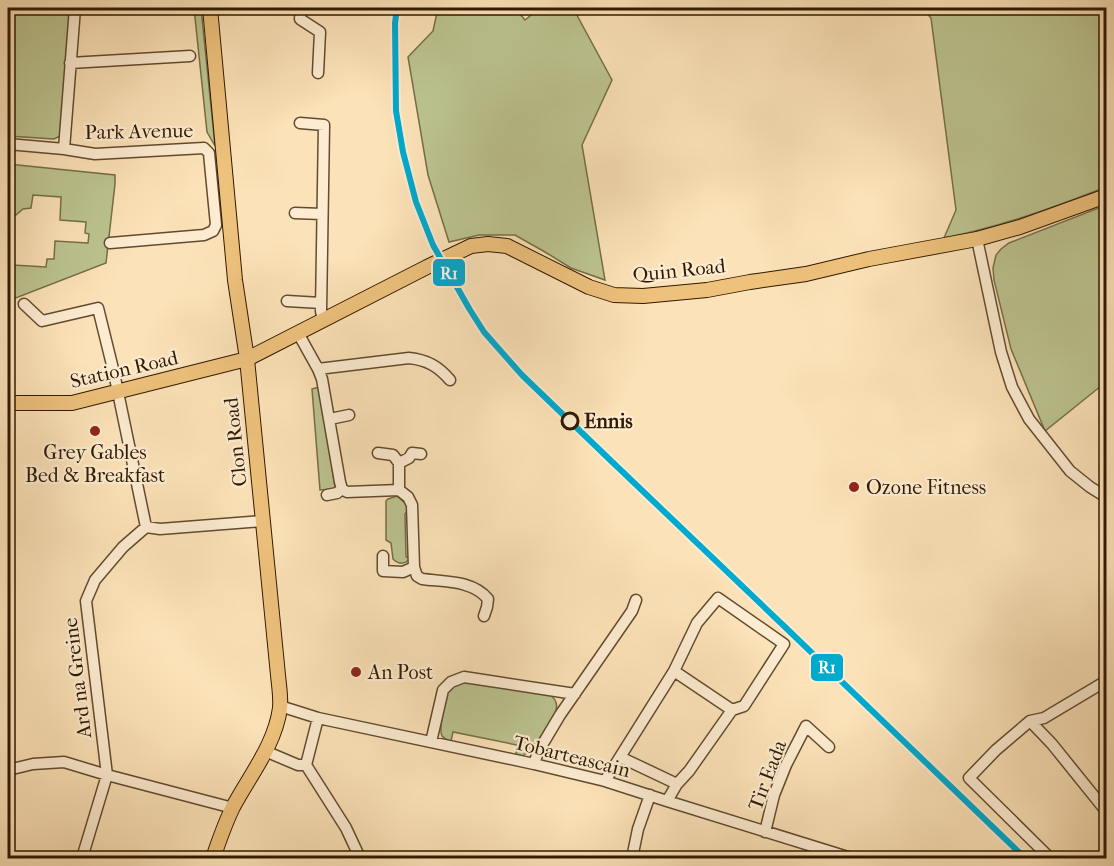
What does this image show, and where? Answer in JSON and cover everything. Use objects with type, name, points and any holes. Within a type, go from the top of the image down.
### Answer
[{"type":"main road","name":"Clon Road","points":[[210,8],[235,280],[247,359],[280,706],[266,751],[233,808],[213,858]]},
{"type":"main road","name":"Quin Road","points":[[247,359],[471,246],[488,244],[507,246],[589,287],[614,295],[643,297],[707,290],[806,274],[869,258],[977,239],[1020,227],[1107,196]]},
{"type":"main road","name":"Station Road","points":[[8,403],[72,403],[247,359]]},
{"type":"street","name":"Park Avenue","points":[[64,149],[75,8]]},
{"type":"street","points":[[300,13],[320,32],[318,73]]},
{"type":"street","points":[[70,63],[190,56]]},
{"type":"street","points":[[300,123],[324,125],[321,303],[323,320]]},
{"type":"street","name":"Park Avenue","points":[[8,144],[95,154],[204,148],[209,153],[216,225],[213,231],[204,235],[110,243]]},
{"type":"street","points":[[295,213],[322,214]]},
{"type":"street","points":[[977,239],[1001,352],[1012,387],[1029,419],[1070,471],[1107,497]]},
{"type":"street","points":[[287,301],[321,303]]},
{"type":"street","points":[[24,304],[42,321],[98,308],[146,527],[160,529],[263,521]]},
{"type":"street","points":[[298,333],[322,379],[342,489],[347,492],[399,490],[408,497],[412,505],[414,567],[417,576],[422,579],[470,585],[482,592],[488,599],[488,607],[484,616]]},
{"type":"street","points":[[318,369],[409,358],[421,359],[432,364],[441,369],[450,380]]},
{"type":"street","points":[[330,419],[349,415]]},
{"type":"street","points":[[378,453],[393,455],[399,463],[399,490]]},
{"type":"street","points":[[399,463],[409,458],[412,453],[421,454]]},
{"type":"street","points":[[327,495],[337,493],[342,489]]},
{"type":"street","name":"Ard na Greine","points":[[107,775],[86,601],[95,580],[123,547],[146,527]]},
{"type":"street","points":[[383,556],[383,571],[403,572],[414,567]]},
{"type":"street","points":[[605,781],[674,671],[697,623],[718,598],[784,644],[744,706],[732,710],[667,801]]},
{"type":"street","points":[[534,764],[538,752],[632,610],[636,600]]},
{"type":"street","points":[[674,671],[732,710]]},
{"type":"street","points":[[431,742],[443,690],[451,682],[464,677],[575,694]]},
{"type":"street","points":[[1050,858],[969,778],[996,750],[1030,721],[1044,718],[1107,681]]},
{"type":"street","name":"Tobarteascain","points":[[280,706],[318,718],[605,781],[851,858]]},
{"type":"street","points":[[318,718],[306,765],[346,828],[361,858]]},
{"type":"street","points":[[1030,721],[1107,811]]},
{"type":"street","name":"Tir Eada","points":[[765,832],[778,785],[806,726],[829,747]]},
{"type":"street","points":[[266,751],[298,765],[306,765]]},
{"type":"street","points":[[620,757],[677,784]]},
{"type":"street","points":[[8,770],[33,764],[64,762],[233,808]]},
{"type":"street","points":[[82,858],[107,775]]},
{"type":"street","points":[[632,858],[638,829],[650,795]]},
{"type":"green space","points":[[8,8],[70,8],[60,136],[54,139],[8,136]]},
{"type":"green space","points":[[194,8],[201,8],[215,146],[207,132]]},
{"type":"green space","points":[[438,8],[515,8],[525,20],[540,8],[573,8],[612,80],[582,145],[605,280],[571,268],[515,235],[479,235],[449,242],[428,175],[408,57],[433,31]]},
{"type":"green space","points":[[922,8],[1106,8],[1106,187],[1026,216],[944,238],[956,210],[931,18]]},
{"type":"green space","points":[[8,164],[115,175],[106,263],[8,301],[8,257],[12,257],[13,265],[46,267],[47,259],[54,259],[55,241],[88,243],[89,234],[85,233],[86,222],[60,220],[61,197],[33,195],[31,208],[23,209],[16,215],[8,215]]},
{"type":"green space","points":[[1106,205],[1106,382],[1045,431],[1011,349],[994,280],[993,268],[996,255],[1009,243]]},
{"type":"green space","points":[[319,387],[335,487],[320,490],[312,389]]},
{"type":"green space","points":[[397,496],[406,504],[408,510],[405,514],[406,557],[409,557],[409,560],[403,563],[393,559],[391,543],[386,540],[386,501]]},
{"type":"green space","points":[[464,682],[549,694],[556,703],[555,714],[536,742],[522,756],[516,754],[517,745],[453,732],[451,741],[447,740],[442,736],[441,728],[447,693],[454,686]]},
{"type":"transit line","name":"R1","points":[[397,8],[395,23],[396,111],[403,152],[416,202],[433,245],[484,332],[522,375],[1025,858]]},
{"type":"place","name":"Ennis","points":[[570,421]]},
{"type":"place","name":"Grey Gables Bed & Breakfast","points":[[95,431]]},
{"type":"place","name":"Ozone Fitness","points":[[854,487]]},
{"type":"place","name":"An Post","points":[[356,672]]}]
